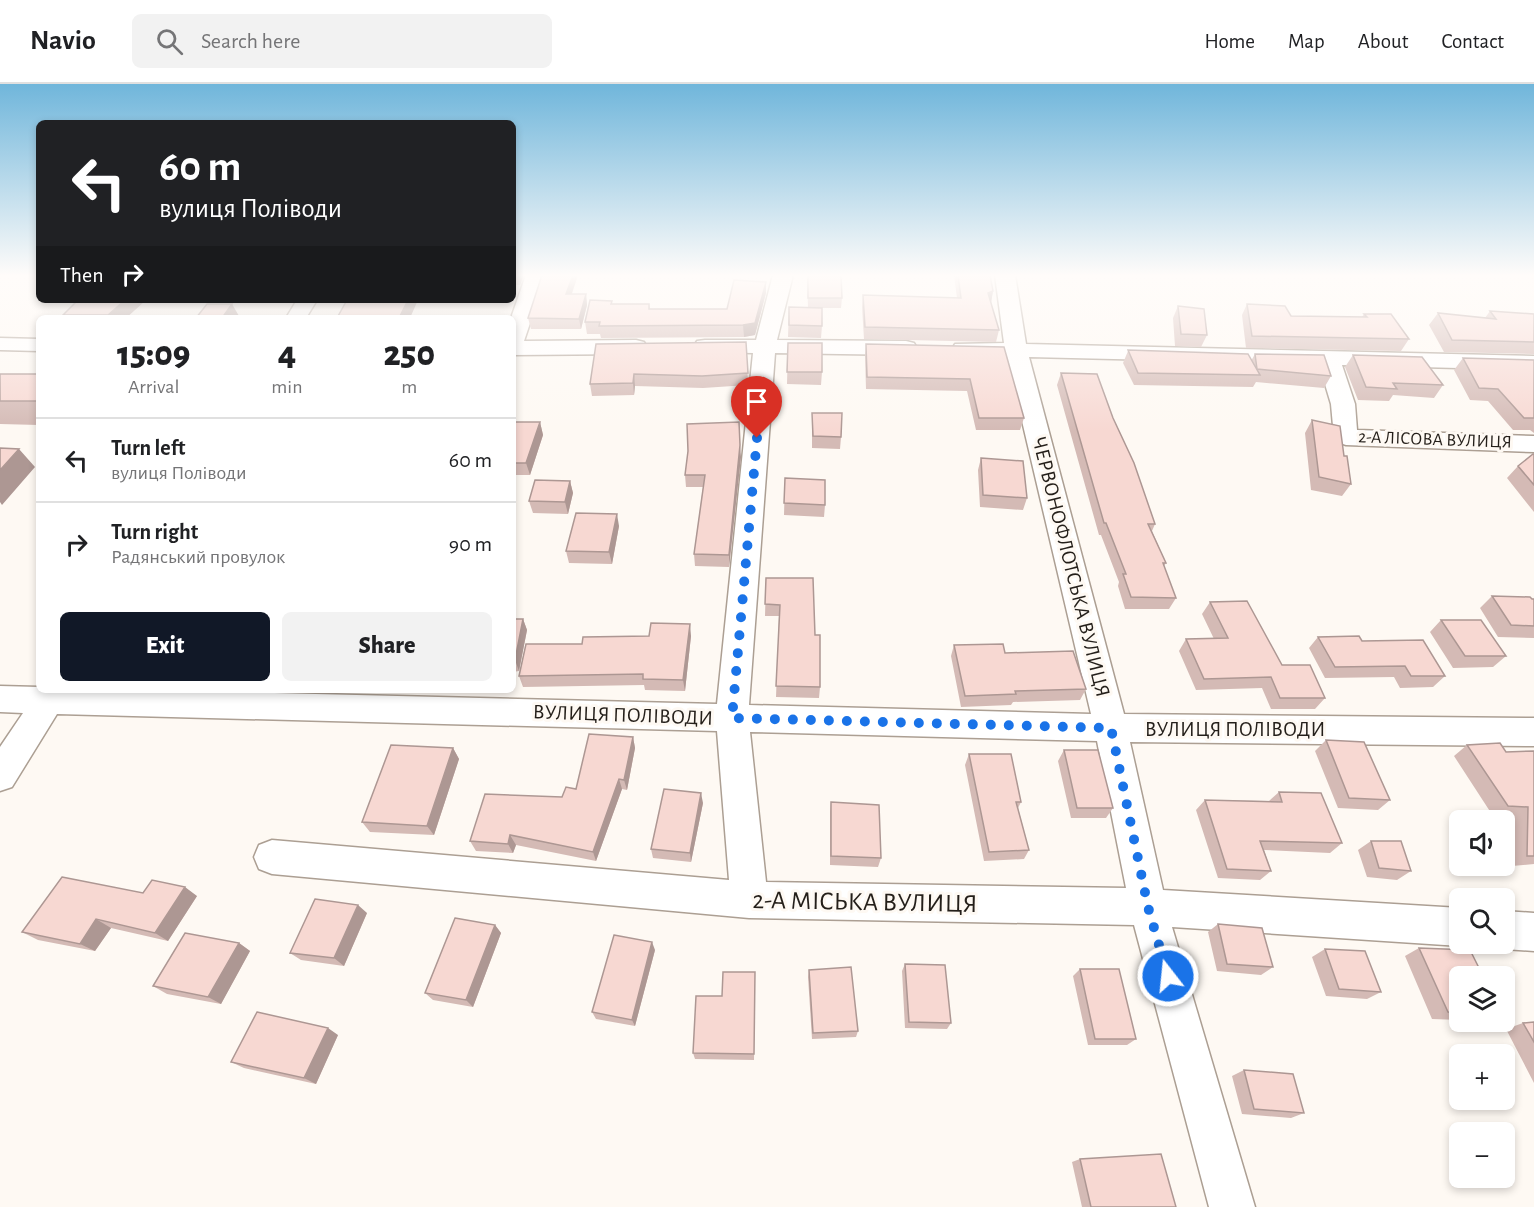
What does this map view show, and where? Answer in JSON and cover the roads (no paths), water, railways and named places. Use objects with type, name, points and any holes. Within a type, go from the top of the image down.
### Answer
[{"type":"street","points":[[749,900],[732,718],[765,345],[770,327]]},
{"type":"street","name":"ЧЕРВОНОФЛОТСЬКА ВУЛИЦЯ","points":[[1013,327],[1016,350],[1111,728],[1148,907],[1232,1207]]},
{"type":"street","points":[[0,344],[36,345]]},
{"type":"street","points":[[516,348],[662,346]]},
{"type":"street","points":[[685,346],[938,348],[1534,363]]},
{"type":"street","name":"2-А ЛІСОВА ВУЛИЦЯ","points":[[1328,357],[1343,404],[1346,437],[1534,444]]},
{"type":"street","points":[[0,776],[52,695]]},
{"type":"street","name":"ВУЛИЦЯ ПОЛІВОДИ","points":[[0,699],[52,695],[732,718],[1111,728],[1534,732]]},
{"type":"street","name":"2-А МІСЬКА ВУЛИЦЯ","points":[[272,857],[749,900],[1148,907],[1449,926]]},
{"type":"street","points":[[1515,931],[1534,932]]}]
